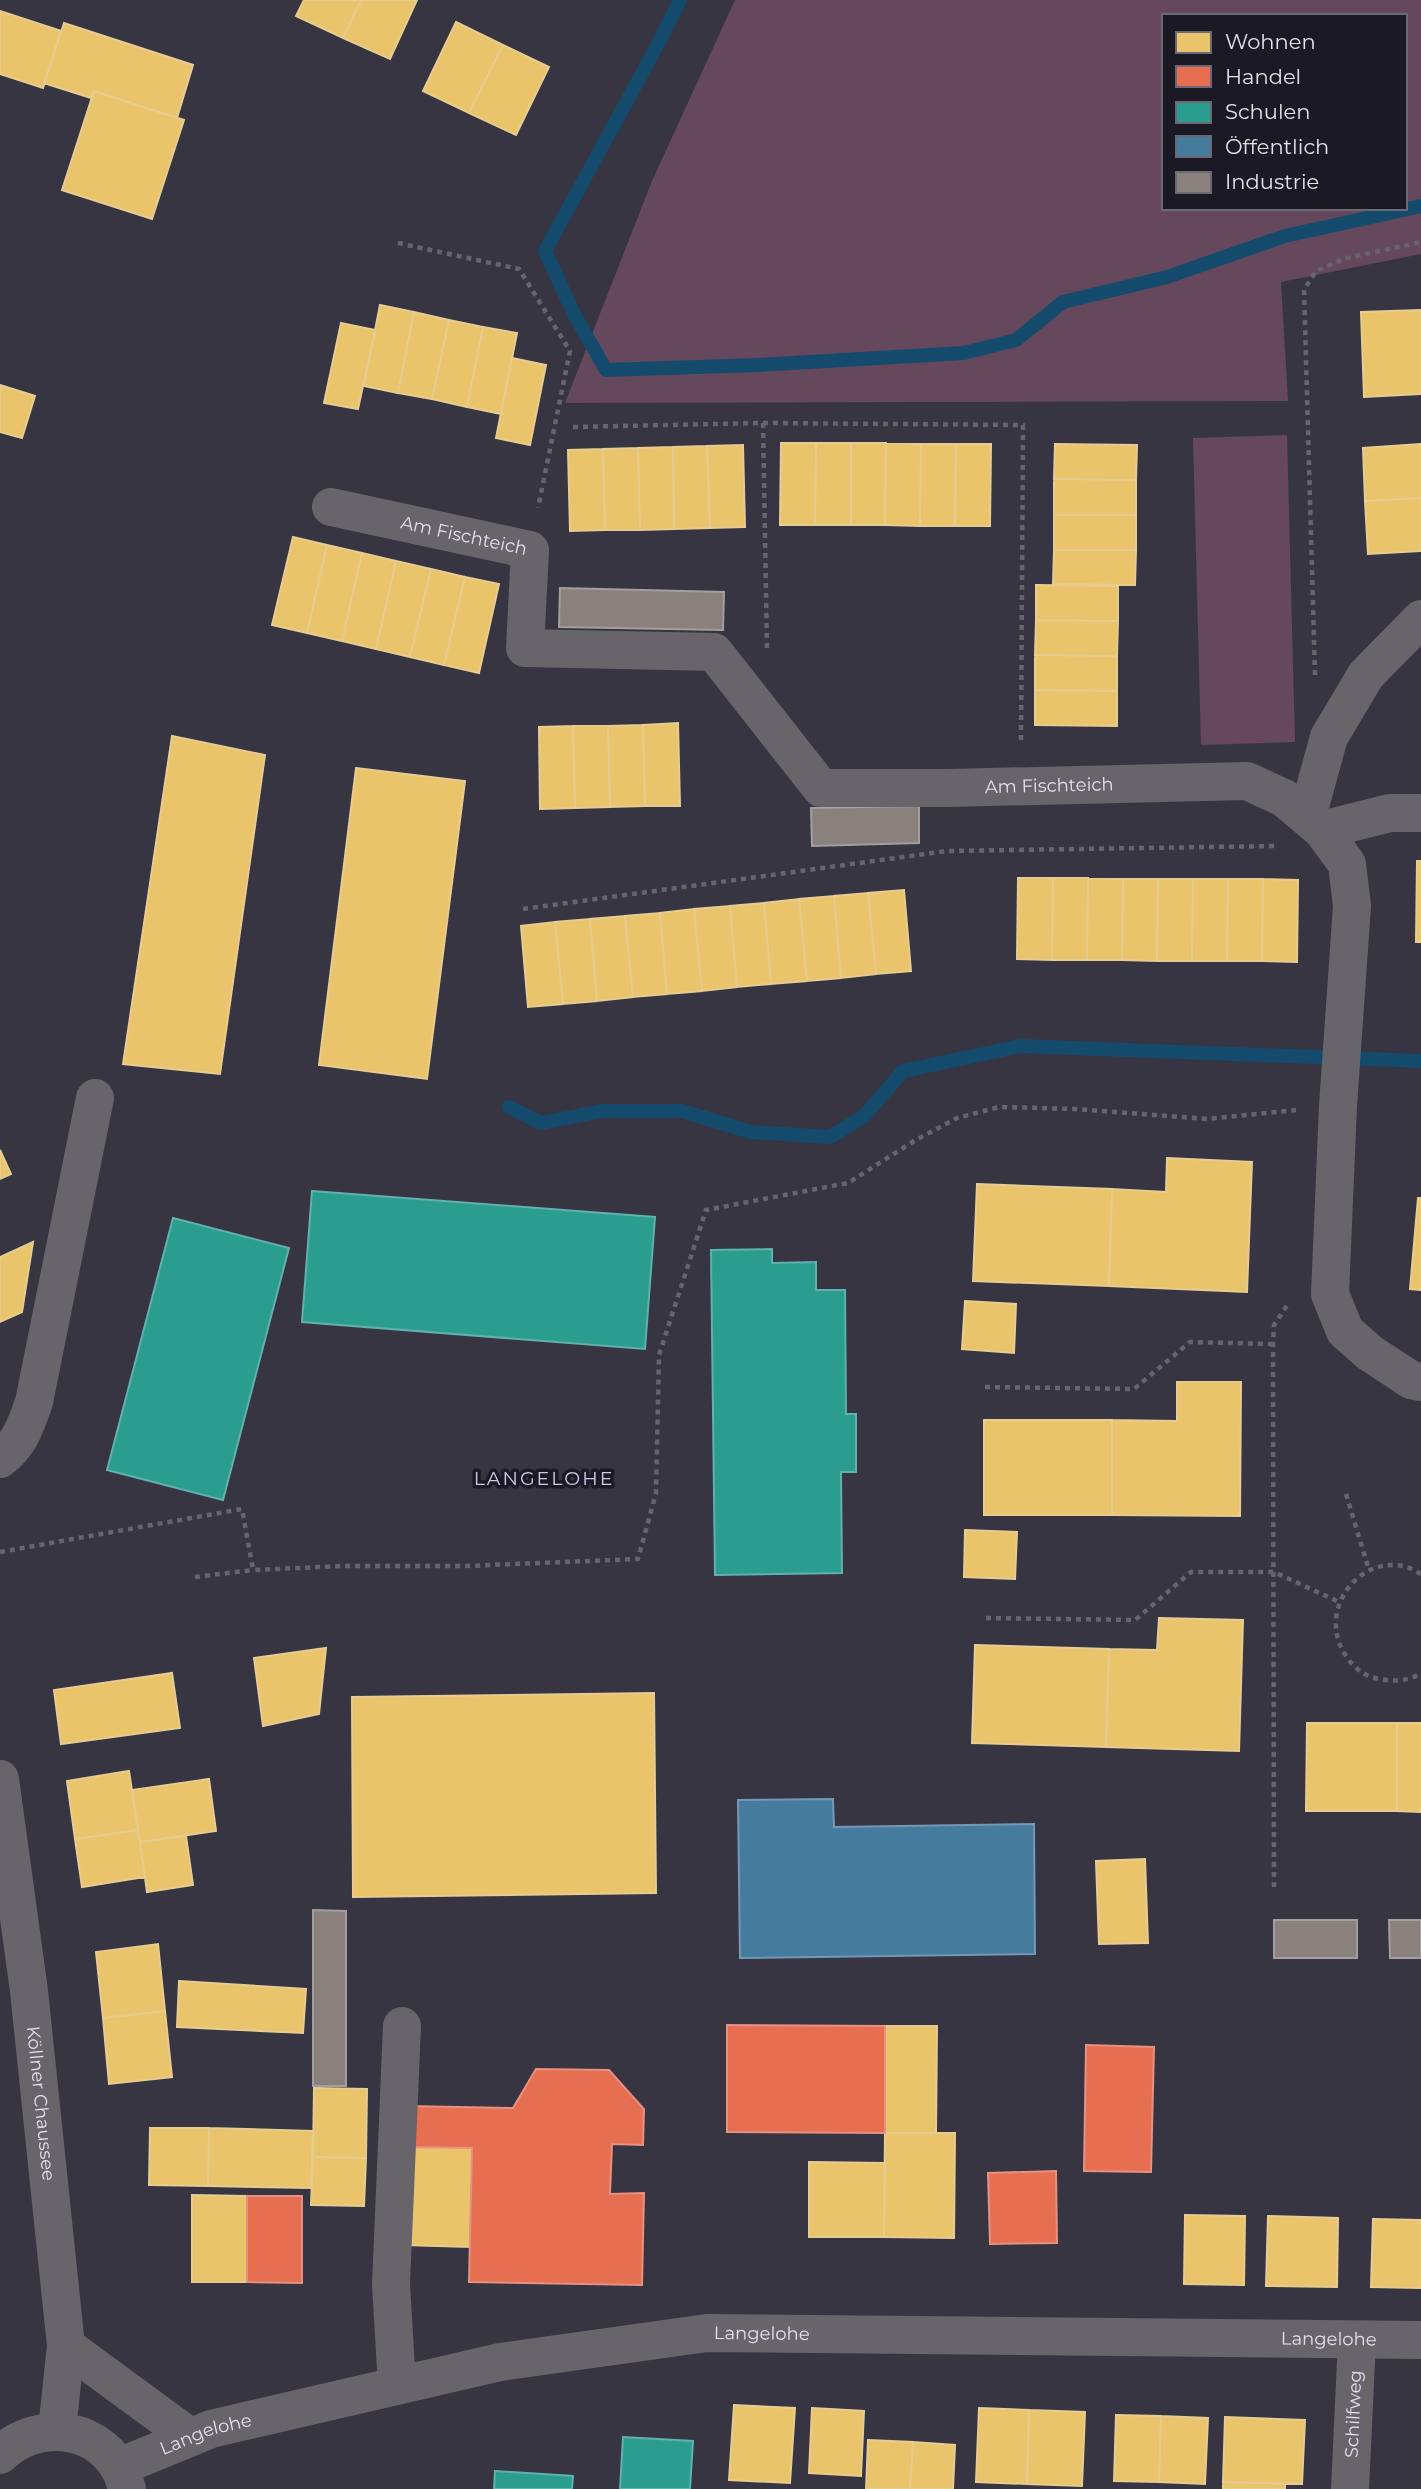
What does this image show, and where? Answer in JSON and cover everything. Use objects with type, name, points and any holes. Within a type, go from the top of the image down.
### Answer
[{"type":"street","name":"Am Fischteich","points":[[331,507],[530,550],[525,648],[714,652],[821,788],[1247,781],[1284,798],[1315,824],[1347,864],[1352,906],[1338,1106],[1330,1294],[1345,1331],[1370,1353],[1411,1380],[1421,1382]]},
{"type":"street","points":[[1421,619],[1366,675],[1329,737],[1315,824],[1390,813],[1421,813]]},
{"type":"street","points":[[0,1459],[15,1446],[24,1431],[34,1402],[95,1098]]},
{"type":"street","name":"Köllner Chaussee","points":[[0,1779],[29,1991],[66,2346],[57,2430]]},
{"type":"street","points":[[397,2386],[391,2284],[402,2026]]},
{"type":"street","name":"Langelohe","points":[[123,2478],[190,2437],[211,2429],[500,2362],[707,2333],[1421,2340]]},
{"type":"street","name":"Schilfweg","points":[[1350,2489],[1357,2340]]},
{"type":"street","points":[[66,2346],[190,2437]]},
{"type":"street","points":[[0,2455],[10,2445],[32,2434],[57,2430],[82,2436],[103,2448],[123,2478]]},
{"type":"path","points":[[1315,684],[1304,290],[1316,271],[1343,259],[1421,242]]},
{"type":"path","points":[[398,243],[519,269],[570,351],[530,550]]},
{"type":"path","points":[[573,428],[763,423],[1023,425],[1021,786]]},
{"type":"path","points":[[763,423],[767,653]]},
{"type":"path","points":[[523,909],[947,851],[1300,846],[1315,824]]},
{"type":"path","points":[[195,1577],[253,1570],[343,1566],[466,1566],[638,1559],[656,1493],[659,1354],[706,1210],[848,1183],[914,1141],[957,1118],[999,1107],[1075,1109],[1208,1119],[1338,1106]]},
{"type":"path","points":[[1273,1887],[1274,1325],[1302,1283],[1330,1285]]},
{"type":"path","points":[[985,1387],[1134,1389],[1190,1342],[1273,1344]]},
{"type":"path","points":[[1346,1494],[1369,1570]]},
{"type":"path","points":[[0,1552],[242,1509],[253,1570]]},
{"type":"path","points":[[1421,1574],[1392,1565],[1369,1570],[1351,1583],[1339,1602],[1334,1624],[1339,1646],[1352,1665],[1371,1678],[1393,1682],[1421,1673]]},
{"type":"path","points":[[986,1618],[1135,1620],[1191,1572],[1274,1572],[1339,1602]]},
{"type":"shaded area","points":[[735,0],[1421,0],[1421,254],[1281,282],[1288,401],[565,403],[652,181]]},
{"type":"shaded area","points":[[1287,435],[1295,742],[1201,745],[1193,438]]},
{"type":"building: Wohnen","points":[[304,0],[361,0],[343,38],[296,16]]},
{"type":"building: Wohnen","points":[[361,0],[417,0],[390,59],[343,38]]},
{"type":"building: Wohnen","points":[[0,11],[61,31],[43,88],[0,74]]},
{"type":"building: Wohnen","points":[[456,22],[503,45],[469,113],[423,91]]},
{"type":"building: Wohnen","points":[[64,23],[193,65],[177,118],[94,91],[91,98],[44,83]]},
{"type":"building: Wohnen","points":[[503,45],[549,67],[516,135],[469,113]]},
{"type":"building: Wohnen","points":[[94,91],[184,120],[152,219],[62,190]]},
{"type":"building: Wohnen","points":[[380,305],[414,312],[398,393],[364,386]]},
{"type":"building: Wohnen","points":[[1421,310],[1421,394],[1364,397],[1361,312]]},
{"type":"building: Wohnen","points":[[414,312],[449,320],[432,399],[398,393]]},
{"type":"building: Wohnen","points":[[449,320],[483,327],[467,407],[432,399]]},
{"type":"building: Wohnen","points":[[341,323],[375,330],[358,409],[324,403]]},
{"type":"building: Wohnen","points":[[483,327],[517,333],[501,414],[467,407]]},
{"type":"building: Wohnen","points":[[512,358],[546,365],[530,445],[496,438]]},
{"type":"building: Wohnen","points":[[0,385],[35,396],[22,438],[0,432]]},
{"type":"building: Wohnen","points":[[781,443],[816,443],[815,525],[780,525]]},
{"type":"building: Wohnen","points":[[816,443],[851,443],[851,525],[815,525]]},
{"type":"building: Wohnen","points":[[851,443],[886,443],[885,525],[851,525]]},
{"type":"building: Wohnen","points":[[886,443],[921,444],[920,526],[885,525]]},
{"type":"building: Wohnen","points":[[921,444],[956,444],[955,526],[920,526]]},
{"type":"building: Wohnen","points":[[956,444],[991,444],[990,526],[955,526]]},
{"type":"building: Wohnen","points":[[1055,444],[1137,445],[1136,480],[1054,479]]},
{"type":"building: Wohnen","points":[[1421,444],[1421,498],[1365,501],[1363,448]]},
{"type":"building: Wohnen","points":[[743,445],[745,527],[710,528],[707,446]]},
{"type":"building: Wohnen","points":[[707,446],[710,528],[674,529],[673,447]]},
{"type":"building: Wohnen","points":[[673,447],[674,529],[640,530],[638,448]]},
{"type":"building: Wohnen","points":[[638,448],[640,530],[605,530],[603,449]]},
{"type":"building: Wohnen","points":[[603,449],[605,530],[570,531],[568,450]]},
{"type":"building: Wohnen","points":[[1054,479],[1136,480],[1136,515],[1054,515]]},
{"type":"building: Wohnen","points":[[1421,498],[1421,551],[1368,554],[1365,501]]},
{"type":"building: Wohnen","points":[[1054,515],[1136,515],[1136,550],[1054,550]]},
{"type":"building: Wohnen","points":[[293,537],[327,545],[307,633],[272,625]]},
{"type":"building: Wohnen","points":[[327,545],[362,553],[342,641],[307,633]]},
{"type":"building: Wohnen","points":[[1054,550],[1136,550],[1135,585],[1053,584]]},
{"type":"building: Wohnen","points":[[362,553],[396,561],[376,649],[342,641]]},
{"type":"building: Wohnen","points":[[396,561],[431,569],[410,657],[376,649]]},
{"type":"building: Wohnen","points":[[431,569],[465,577],[444,665],[410,657]]},
{"type":"building: Wohnen","points":[[465,577],[499,584],[479,673],[444,665]]},
{"type":"building: Wohnen","points":[[1036,585],[1118,586],[1118,621],[1036,620]]},
{"type":"building: Wohnen","points":[[1036,620],[1118,621],[1117,656],[1035,655]]},
{"type":"building: Wohnen","points":[[1035,655],[1117,656],[1117,691],[1035,690]]},
{"type":"building: Wohnen","points":[[1035,690],[1117,691],[1117,726],[1035,725]]},
{"type":"building: Wohnen","points":[[678,723],[680,806],[645,806],[643,725]]},
{"type":"building: Wohnen","points":[[643,725],[645,806],[610,807],[608,726]]},
{"type":"building: Wohnen","points":[[573,726],[608,726],[610,807],[575,808]]},
{"type":"building: Wohnen","points":[[573,726],[575,808],[540,809],[539,727]]},
{"type":"building: Wohnen","points":[[172,736],[265,755],[220,1074],[123,1064]]},
{"type":"building: Wohnen","points":[[356,768],[465,781],[427,1079],[319,1065]]},
{"type":"building: Wohnen","points":[[1417,861],[1421,861],[1421,942],[1416,942]]},
{"type":"building: Wohnen","points":[[1018,878],[1053,878],[1052,960],[1017,959]]},
{"type":"building: Wohnen","points":[[1053,878],[1088,878],[1087,960],[1052,960]]},
{"type":"building: Wohnen","points":[[1088,878],[1123,879],[1122,960],[1087,960]]},
{"type":"building: Wohnen","points":[[1123,879],[1158,879],[1157,961],[1122,960]]},
{"type":"building: Wohnen","points":[[1158,879],[1193,879],[1192,961],[1157,961]]},
{"type":"building: Wohnen","points":[[1193,879],[1228,879],[1227,961],[1192,961]]},
{"type":"building: Wohnen","points":[[1228,879],[1263,879],[1262,961],[1227,961]]},
{"type":"building: Wohnen","points":[[1263,879],[1298,880],[1297,962],[1262,961]]},
{"type":"building: Wohnen","points":[[904,890],[911,971],[876,974],[868,893]]},
{"type":"building: Wohnen","points":[[868,893],[876,974],[841,978],[834,896]]},
{"type":"building: Wohnen","points":[[834,896],[841,978],[807,981],[799,899]]},
{"type":"building: Wohnen","points":[[799,899],[807,981],[771,984],[764,903]]},
{"type":"building: Wohnen","points":[[764,903],[771,984],[737,987],[730,906]]},
{"type":"building: Wohnen","points":[[730,906],[737,987],[702,991],[694,909]]},
{"type":"building: Wohnen","points":[[694,909],[702,991],[667,994],[660,913]]},
{"type":"building: Wohnen","points":[[660,913],[667,994],[633,997],[625,916]]},
{"type":"building: Wohnen","points":[[625,916],[633,997],[597,1001],[590,919]]},
{"type":"building: Wohnen","points":[[590,919],[597,1001],[563,1004],[555,922]]},
{"type":"building: Wohnen","points":[[555,922],[563,1004],[528,1007],[521,926]]},
{"type":"building: Wohnen","points":[[0,1150],[11,1174],[0,1179]]},
{"type":"building: Wohnen","points":[[1167,1158],[1252,1162],[1247,1292],[1109,1286],[1112,1189],[1166,1192]]},
{"type":"building: Wohnen","points":[[977,1184],[1112,1189],[1109,1286],[973,1281]]},
{"type":"building: Wohnen","points":[[1418,1198],[1421,1198],[1421,1290],[1410,1289]]},
{"type":"building: Wohnen","points":[[33,1242],[22,1312],[0,1322],[0,1257]]},
{"type":"building: Wohnen","points":[[965,1301],[1016,1304],[1014,1353],[962,1349]]},
{"type":"building: Wohnen","points":[[1177,1382],[1241,1382],[1240,1516],[1112,1515],[1112,1420],[1177,1421]]},
{"type":"building: Wohnen","points":[[984,1420],[1112,1420],[1112,1515],[984,1515]]},
{"type":"building: Wohnen","points":[[965,1530],[1017,1532],[1015,1579],[964,1577]]},
{"type":"building: Wohnen","points":[[1159,1618],[1243,1620],[1239,1751],[1106,1747],[1109,1649],[1157,1650]]},
{"type":"building: Wohnen","points":[[975,1645],[1109,1649],[1106,1747],[972,1743]]},
{"type":"building: Wohnen","points":[[326,1648],[319,1714],[263,1726],[254,1658]]},
{"type":"building: Wohnen","points":[[172,1673],[180,1728],[61,1744],[54,1690]]},
{"type":"building: Wohnen","points":[[654,1693],[656,1893],[353,1897],[352,1697]]},
{"type":"building: Wohnen","points":[[1307,1723],[1397,1723],[1397,1811],[1306,1811]]},
{"type":"building: Wohnen","points":[[1397,1723],[1421,1723],[1421,1812],[1397,1811]]},
{"type":"building: Wohnen","points":[[129,1771],[138,1830],[75,1839],[67,1781]]},
{"type":"building: Wohnen","points":[[209,1779],[216,1831],[140,1842],[132,1790]]},
{"type":"building: Wohnen","points":[[138,1830],[145,1877],[82,1887],[75,1839]]},
{"type":"building: Wohnen","points":[[186,1836],[193,1885],[147,1892],[140,1842]]},
{"type":"building: Wohnen","points":[[1145,1859],[1148,1943],[1099,1944],[1096,1861]]},
{"type":"building: Wohnen","points":[[158,1944],[165,2011],[103,2018],[96,1952]]},
{"type":"building: Wohnen","points":[[179,1981],[306,1989],[303,2033],[177,2027]]},
{"type":"building: Wohnen","points":[[165,2011],[172,2077],[109,2084],[103,2018]]},
{"type":"building: Wohnen","points":[[885,2026],[937,2026],[936,2133],[885,2133]]},
{"type":"building: Wohnen","points":[[314,2088],[367,2089],[366,2158],[313,2157]]},
{"type":"building: Wohnen","points":[[150,2128],[209,2128],[208,2186],[149,2185]]},
{"type":"building: Wohnen","points":[[209,2128],[313,2131],[311,2188],[208,2186]]},
{"type":"building: Wohnen","points":[[885,2133],[955,2133],[954,2238],[884,2237]]},
{"type":"building: Wohnen","points":[[406,2147],[472,2148],[470,2247],[404,2245]]},
{"type":"building: Wohnen","points":[[313,2157],[366,2158],[364,2206],[311,2205]]},
{"type":"building: Wohnen","points":[[809,2162],[885,2163],[884,2237],[809,2237]]},
{"type":"building: Wohnen","points":[[192,2195],[247,2196],[247,2282],[192,2282]]},
{"type":"building: Wohnen","points":[[1185,2215],[1245,2216],[1244,2285],[1184,2284]]},
{"type":"building: Wohnen","points":[[1268,2216],[1338,2218],[1337,2287],[1266,2286]]},
{"type":"building: Wohnen","points":[[1373,2219],[1421,2220],[1421,2288],[1371,2287]]},
{"type":"building: Wohnen","points":[[734,2405],[795,2408],[790,2483],[729,2480]]},
{"type":"building: Wohnen","points":[[812,2408],[864,2411],[861,2476],[809,2473]]},
{"type":"building: Wohnen","points":[[979,2408],[1029,2410],[1027,2484],[976,2482]]},
{"type":"building: Wohnen","points":[[1029,2410],[1085,2412],[1082,2486],[1027,2484]]},
{"type":"building: Wohnen","points":[[1116,2415],[1161,2416],[1159,2482],[1114,2481]]},
{"type":"building: Wohnen","points":[[1161,2416],[1208,2418],[1205,2484],[1159,2482]]},
{"type":"building: Wohnen","points":[[1225,2417],[1305,2420],[1302,2484],[1223,2482]]},
{"type":"building: Wohnen","points":[[868,2440],[913,2442],[910,2489],[866,2489]]},
{"type":"building: Wohnen","points":[[913,2442],[955,2445],[953,2489],[910,2489]]},
{"type":"building: Wohnen","points":[[1223,2482],[1285,2484],[1285,2489],[1223,2489]]},
{"type":"building: Handel","points":[[727,2025],[885,2026],[885,2133],[727,2132]]},
{"type":"building: Handel","points":[[1086,2045],[1154,2047],[1151,2172],[1084,2171]]},
{"type":"building: Handel","points":[[536,2069],[609,2070],[644,2109],[643,2145],[612,2144],[610,2194],[644,2193],[642,2285],[469,2282],[472,2148],[406,2147],[408,2106],[513,2108]]},
{"type":"building: Handel","points":[[1056,2171],[1057,2243],[990,2244],[988,2173]]},
{"type":"building: Handel","points":[[247,2196],[302,2196],[302,2283],[247,2282]]},
{"type":"building: Schulen","points":[[312,1191],[655,1217],[645,1349],[302,1322]]},
{"type":"building: Schulen","points":[[173,1218],[289,1248],[223,1500],[107,1470]]},
{"type":"building: Schulen","points":[[772,1249],[772,1263],[816,1262],[816,1290],[845,1290],[846,1414],[856,1414],[856,1472],[841,1472],[842,1573],[715,1575],[711,1250]]},
{"type":"building: Schulen","points":[[623,2437],[693,2441],[690,2489],[620,2489]]},
{"type":"building: Schulen","points":[[495,2471],[573,2476],[572,2489],[494,2489]]},
{"type":"building: Öffentlich","points":[[833,1799],[834,1827],[1034,1824],[1035,1954],[740,1958],[738,1800]]},
{"type":"building: Industrie","points":[[560,588],[724,592],[723,630],[559,627]]},
{"type":"building: Industrie","points":[[919,806],[919,843],[812,846],[811,808]]},
{"type":"building: Industrie","points":[[313,1910],[346,1911],[346,2086],[313,2086]]},
{"type":"building: Industrie","points":[[1274,1920],[1357,1920],[1357,1958],[1274,1958]]},
{"type":"building: Industrie","points":[[1389,1920],[1421,1920],[1421,1958],[1390,1958]]},
{"type":"waterway","points":[[680,0],[545,251],[574,314],[606,370],[758,365],[964,353],[1016,340],[1063,302],[1167,277],[1285,236],[1403,210]]},
{"type":"waterway","points":[[1407,209],[1421,206]]},
{"type":"waterway","points":[[509,1107],[541,1123],[602,1111],[682,1111],[751,1132],[830,1137],[864,1116],[903,1071],[1021,1046],[1421,1061]]},
{"type":"district","name":"LANGELOHE","points":[[544,1478]]}]
